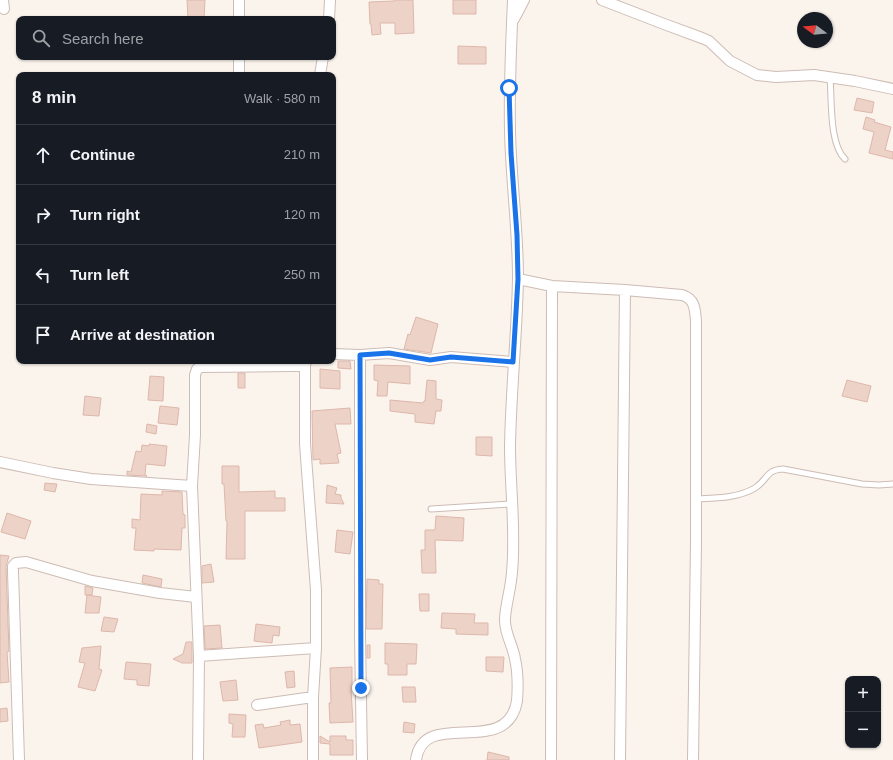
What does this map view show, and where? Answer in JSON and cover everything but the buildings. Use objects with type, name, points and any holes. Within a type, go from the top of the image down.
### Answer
[{"type":"street","points":[[239,0],[239,16]]},
{"type":"street","points":[[329,16],[330,0]]},
{"type":"street","points":[[416,760],[418,750],[427,741],[434,738],[450,736],[478,738],[503,731],[509,725],[514,715],[518,689],[516,659],[506,630],[505,620],[512,573],[513,549],[510,448],[518,279],[509,88],[513,0]]},
{"type":"street","points":[[512,23],[524,0]]},
{"type":"street","points":[[602,0],[709,41],[730,61],[757,75],[776,77],[814,75],[856,81],[893,89]]},
{"type":"street","points":[[239,60],[239,72]]},
{"type":"street","points":[[320,72],[322,60]]},
{"type":"street","points":[[518,279],[552,286],[682,295],[690,299],[693,303],[696,321],[696,499],[693,760]]},
{"type":"street","points":[[551,760],[552,286]]},
{"type":"street","points":[[620,760],[625,290]]},
{"type":"street","points":[[336,354],[360,355],[389,353],[430,360],[451,357],[513,362]]},
{"type":"street","points":[[360,355],[360,629],[362,760]]},
{"type":"street","points":[[198,760],[199,656],[192,486],[195,435],[194,378],[197,370],[201,367],[299,366],[302,364]]},
{"type":"street","points":[[306,364],[305,444],[316,590],[313,760]]},
{"type":"street","points":[[0,462],[91,479],[192,486]]},
{"type":"street","points":[[19,760],[13,572],[13,566],[16,563],[26,562],[92,581],[160,593],[196,597]]},
{"type":"street","points":[[199,656],[316,648]]},
{"type":"street","points":[[257,705],[313,696]]},
{"type":"lane","points":[[830,78],[834,135],[838,152],[845,159]]},
{"type":"lane","points":[[696,499],[734,496],[747,492],[756,488],[771,471],[783,469],[862,484],[893,484]]},
{"type":"lane","points":[[431,510],[511,504]]},
{"type":"route","points":[[361,688],[360,355],[389,353],[422,360],[451,357],[513,362],[518,279],[509,88]]}]
